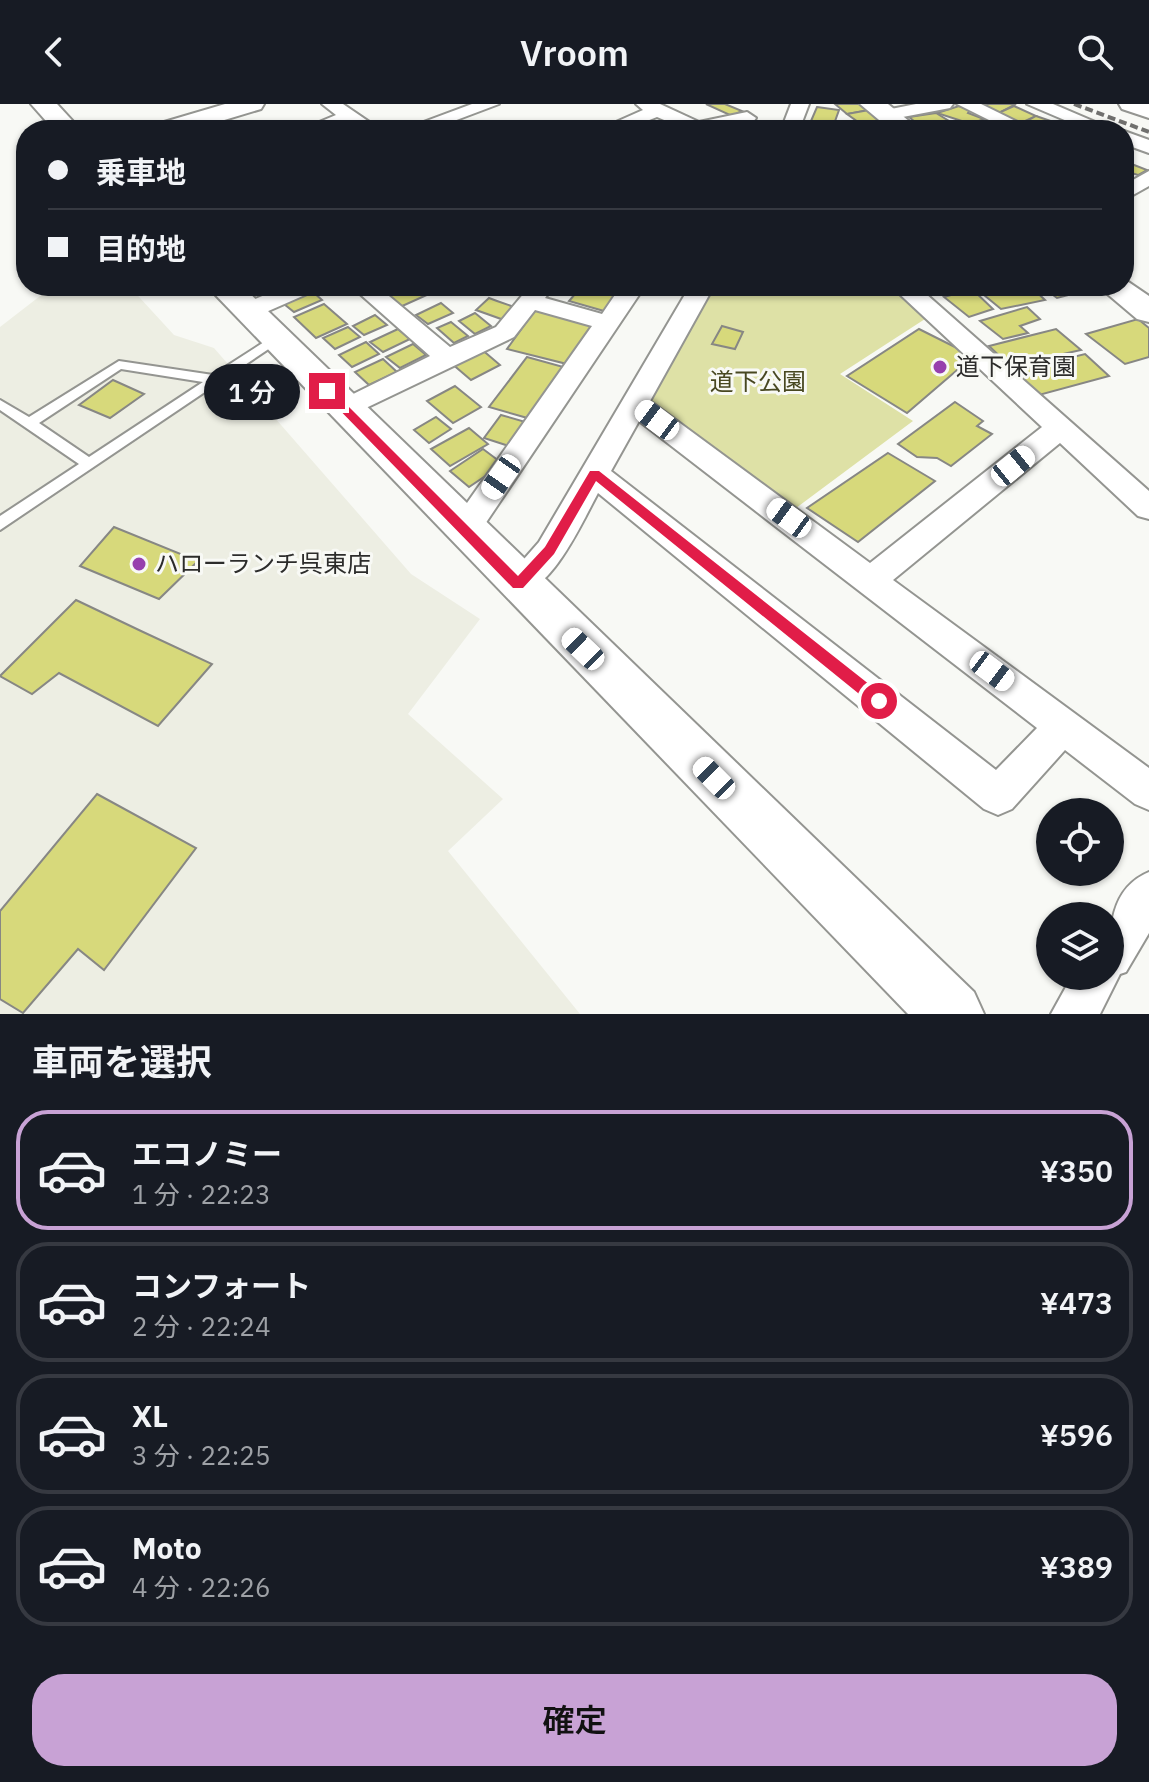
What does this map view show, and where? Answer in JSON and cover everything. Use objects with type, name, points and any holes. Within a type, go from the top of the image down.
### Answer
[{"type":"street","points":[[43,104],[58,120]]},
{"type":"street","points":[[196,120],[249,104]]},
{"type":"street","points":[[331,104],[356,120]]},
{"type":"street","points":[[441,120],[490,104]]},
{"type":"street","points":[[889,116],[944,104]]},
{"type":"street","points":[[966,104],[1002,120]]},
{"type":"street","points":[[1036,104],[1067,120]]},
{"type":"street","points":[[1131,104],[1149,111]]},
{"type":"street","points":[[627,120],[652,107],[684,120]]},
{"type":"street","points":[[338,120],[350,116]]},
{"type":"street","points":[[1134,193],[1149,177]]},
{"type":"street","points":[[284,296],[249,312],[952,1014]]},
{"type":"street","points":[[375,296],[447,358]]},
{"type":"street","points":[[345,409],[505,332],[534,296]]},
{"type":"street","points":[[541,296],[608,323]]},
{"type":"street","points":[[466,528],[626,296]]},
{"type":"street","points":[[518,584],[550,551],[696,296]]},
{"type":"street","points":[[914,296],[1149,508]]},
{"type":"street","points":[[1127,296],[1149,312]]},
{"type":"street","points":[[635,404],[872,579],[1149,791]]},
{"type":"street","points":[[872,579],[1060,428]]},
{"type":"street","points":[[595,474],[998,796],[1064,725]]},
{"type":"street","points":[[1124,933],[1149,893]]},
{"type":"street","points":[[1074,1014],[1089,990]]},
{"type":"lane","points":[[0,524],[214,379],[249,312]]},
{"type":"lane","points":[[31,422],[119,365],[214,379]]},
{"type":"lane","points":[[0,404],[88,463]]},
{"type":"shaded area","points":[[40,296],[138,296],[174,335],[214,348],[411,574],[480,619],[408,714],[503,799],[448,851],[580,1014],[0,1014],[0,327]]},
{"type":"green space","name":"道下公園","points":[[710,296],[902,296],[925,319],[840,374],[913,421],[796,508],[647,406]]},
{"type":"building","points":[[706,104],[725,104],[742,111],[732,116]]},
{"type":"building","points":[[835,104],[860,104],[869,110],[847,114]]},
{"type":"building","points":[[976,104],[1016,104],[999,113]]},
{"type":"building","points":[[959,106],[984,119],[959,120],[937,113]]},
{"type":"building","points":[[1014,106],[1036,116],[1027,120],[1013,120],[996,114]]},
{"type":"building","points":[[817,107],[839,110],[835,120],[811,120]]},
{"type":"building","points":[[869,110],[883,120],[855,120],[847,114]]},
{"type":"building","points":[[936,113],[947,120],[913,120],[909,117]]},
{"type":"building","points":[[1134,165],[1147,170],[1134,174]]},
{"type":"building","points":[[303,296],[318,296],[322,300],[294,312],[284,304]]},
{"type":"building","points":[[387,296],[425,296],[400,307]]},
{"type":"building","points":[[573,296],[615,296],[604,311],[569,301]]},
{"type":"building","points":[[979,296],[993,309],[969,317],[944,297]]},
{"type":"building","points":[[985,296],[1041,296],[1045,300],[1001,309]]},
{"type":"building","points":[[489,298],[517,308],[504,320],[476,310]]},
{"type":"building","points":[[441,303],[453,313],[428,324],[416,315]]},
{"type":"building","points":[[324,304],[347,324],[316,338],[294,317]]},
{"type":"building","points":[[1027,307],[1040,319],[1020,326],[1028,333],[1003,339],[980,321]]},
{"type":"building","points":[[535,310],[594,325],[567,364],[507,349]]},
{"type":"building","points":[[475,313],[491,326],[475,334],[459,321]]},
{"type":"building","points":[[375,315],[387,325],[364,335],[353,326]]},
{"type":"building","points":[[1138,319],[1149,328],[1149,357],[1125,364],[1086,334]]},
{"type":"building","points":[[451,322],[468,336],[454,343],[437,328]]},
{"type":"building","points":[[722,326],[743,332],[735,349],[712,344]]},
{"type":"building","points":[[348,327],[360,337],[335,349],[323,338]]},
{"type":"building","points":[[398,329],[410,339],[383,352],[370,342]]},
{"type":"building","points":[[919,329],[967,353],[970,359],[907,413],[847,376]]},
{"type":"building","points":[[1056,329],[1081,350],[1010,366],[989,346]]},
{"type":"building","points":[[366,342],[379,354],[352,367],[339,355]]},
{"type":"building","points":[[413,344],[426,355],[400,368],[386,357]]},
{"type":"building","points":[[480,348],[500,365],[471,380],[451,363]]},
{"type":"building","points":[[1085,354],[1109,376],[1039,395],[1012,372]]},
{"type":"building","points":[[527,357],[567,368],[531,419],[489,407]]},
{"type":"building","points":[[383,359],[397,372],[369,385],[355,372]]},
{"type":"building","points":[[113,380],[144,394],[110,418],[79,405]]},
{"type":"building","points":[[455,386],[481,407],[453,423],[427,401]]},
{"type":"building","points":[[955,402],[983,421],[977,426],[992,434],[951,466],[937,458],[917,457],[898,444]]},
{"type":"building","points":[[501,415],[529,423],[512,447],[484,438]]},
{"type":"building","points":[[436,417],[451,429],[429,443],[414,430]]},
{"type":"building","points":[[469,428],[488,444],[450,466],[431,449]]},
{"type":"building","points":[[483,449],[503,464],[469,487],[450,471]]},
{"type":"building","points":[[888,453],[935,481],[858,542],[807,508]]},
{"type":"building","name":"ハローランチ呉東店","points":[[114,527],[198,561],[159,599],[80,566]]},
{"type":"building","points":[[76,600],[212,664],[158,726],[59,673],[32,694],[0,676]]},
{"type":"building","points":[[97,794],[196,848],[104,970],[78,949],[23,1013],[0,999],[0,911]]},
{"type":"railway","points":[[1074,104],[1117,120]]},
{"type":"railway","points":[[1134,126],[1149,132]]},
{"type":"place","name":"道下保育園","points":[[940,367]]},
{"type":"place","name":"ハローランチ呉東店","points":[[139,564]]},
{"type":"route","points":[[327,391],[466,528],[518,584],[550,551],[595,474],[879,701]]}]
